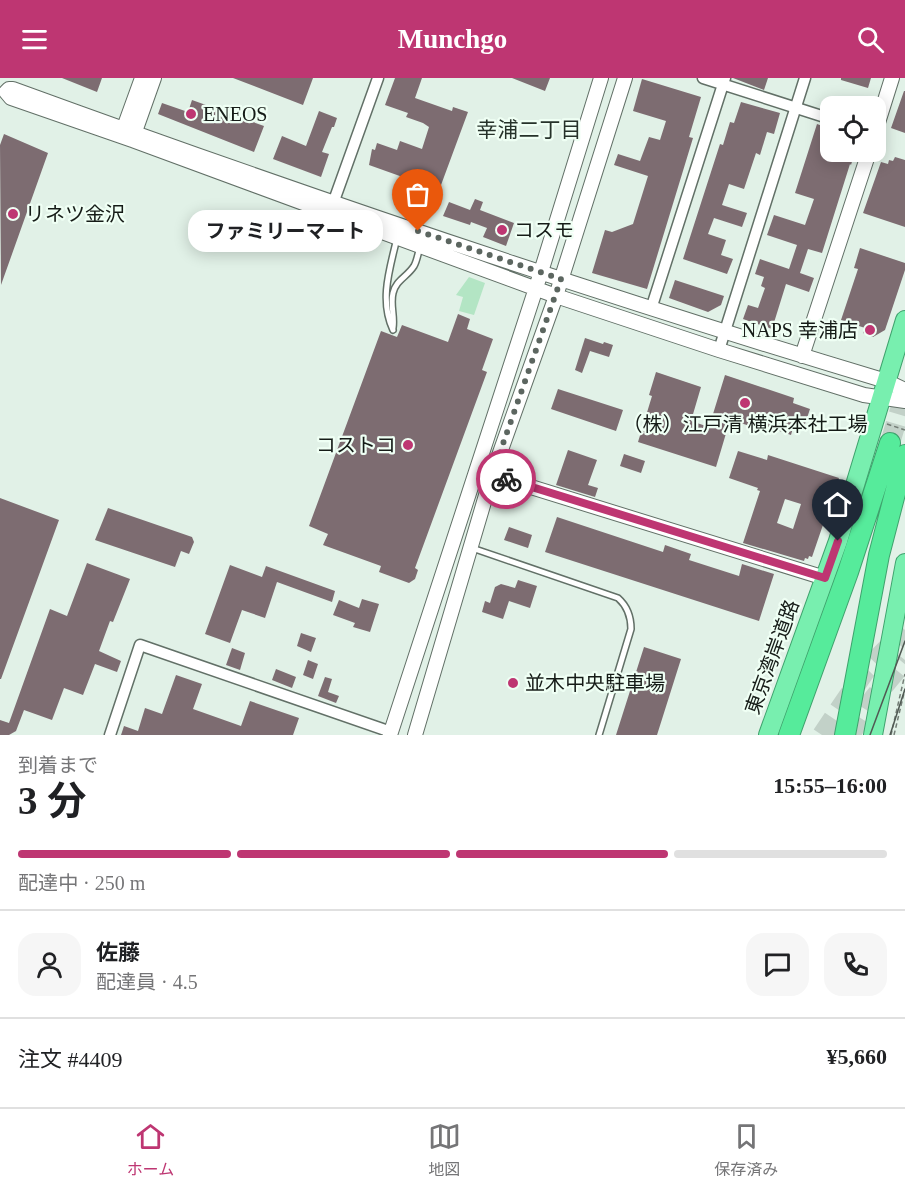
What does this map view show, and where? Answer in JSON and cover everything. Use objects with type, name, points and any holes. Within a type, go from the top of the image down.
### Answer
[{"type":"highway","name":"東京湾岸道路","points":[[768,735],[825,578],[876,421],[883,390],[905,320]]},
{"type":"highway","points":[[789,735],[848,572],[897,449]]},
{"type":"highway","points":[[845,735],[897,449]]},
{"type":"highway","points":[[873,735],[905,563]]},
{"type":"street","points":[[128,134],[142,78]]},
{"type":"street","points":[[128,134],[154,78]]},
{"type":"street","points":[[331,207],[378,78]]},
{"type":"street","points":[[110,735],[140,645],[395,734],[602,78]]},
{"type":"street","points":[[415,735],[492,475],[556,296],[626,78]]},
{"type":"street","points":[[703,78],[724,81],[820,115]]},
{"type":"street","points":[[719,350],[805,78]]},
{"type":"street","points":[[886,97],[892,78]]},
{"type":"street","points":[[651,309],[724,81]]},
{"type":"street","points":[[128,134],[12,98],[6,92],[13,89],[128,134],[331,207],[802,356],[905,401]]},
{"type":"street","points":[[802,356],[865,162]]},
{"type":"street","points":[[331,207],[397,237],[556,296],[719,350],[864,395],[883,390],[905,390]]},
{"type":"street","points":[[492,475],[825,578]]},
{"type":"lane","points":[[397,237],[390,259],[386,299],[387,318],[393,330],[394,320],[391,306],[394,291],[399,280],[414,266],[421,246]]},
{"type":"lane","points":[[472,548],[618,598],[622,602],[629,615],[631,629],[599,735]]},
{"type":"path","points":[[892,735],[905,674]]},
{"type":"path","points":[[892,735],[905,689]]},
{"type":"green space","points":[[469,277],[485,283],[474,315],[459,311],[463,297],[456,295]]},
{"type":"building","points":[[62,78],[102,78],[97,92]]},
{"type":"building","points":[[233,78],[313,78],[303,105]]},
{"type":"building","points":[[395,78],[422,78],[415,98],[452,111],[453,107],[468,112],[434,204],[432,203],[430,207],[405,198],[411,180],[369,165],[372,149],[375,150],[377,143],[397,150],[400,141],[422,149],[429,127],[406,117],[408,113],[385,105]]},
{"type":"building","points":[[512,78],[550,78],[545,91]]},
{"type":"building","points":[[733,78],[768,78],[764,90]]},
{"type":"building","points":[[841,78],[871,78],[868,88],[841,80]]},
{"type":"building","points":[[642,79],[701,97],[689,137],[693,138],[647,289],[592,273],[605,230],[612,232],[633,224],[648,176],[614,165],[618,154],[640,161],[649,137],[660,140],[666,121],[633,111]]},
{"type":"building","points":[[905,91],[905,133],[891,128]]},
{"type":"building","points":[[192,100],[264,126],[254,152],[158,114],[162,103],[188,112]]},
{"type":"building","points":[[741,102],[780,113],[774,134],[767,132],[760,155],[756,153],[744,189],[729,184],[722,205],[747,213],[742,227],[714,218],[708,234],[726,240],[721,255],[733,259],[727,274],[683,259],[720,144],[723,145],[730,122],[734,123]]},
{"type":"building","points":[[319,111],[337,118],[322,152],[329,154],[321,177],[273,159],[282,136],[306,146]]},
{"type":"building","points":[[817,124],[820,125],[820,162],[852,162],[822,253],[808,249],[800,273],[814,278],[809,292],[786,284],[772,329],[743,319],[748,305],[758,308],[765,288],[761,286],[764,277],[755,274],[760,259],[789,269],[797,245],[767,235],[774,215],[805,225],[814,199],[795,193]]},
{"type":"building","name":"リネツ金沢","points":[[4,134],[48,153],[1,285],[0,145]]},
{"type":"building","points":[[895,157],[905,160],[905,227],[863,213],[881,162],[888,164],[889,160],[893,161]]},
{"type":"building","points":[[475,199],[483,202],[480,210],[514,223],[506,246],[483,237],[487,228],[443,216],[449,202],[470,210]]},
{"type":"building","points":[[860,248],[905,263],[905,270],[885,330],[873,337],[863,333],[865,328],[841,320],[858,269],[854,268]]},
{"type":"building","points":[[675,280],[724,296],[721,305],[708,312],[669,298]]},
{"type":"building","points":[[458,314],[470,319],[467,329],[493,339],[482,370],[487,372],[415,568],[418,570],[415,579],[409,583],[379,572],[381,566],[323,545],[328,534],[309,526],[381,331],[397,337],[402,325],[448,342]]},
{"type":"building","points":[[585,338],[613,345],[609,357],[590,351],[582,373],[575,370]]},
{"type":"building","points":[[656,372],[701,387],[691,421],[709,427],[725,375],[794,398],[793,403],[810,409],[804,427],[794,424],[791,435],[765,426],[764,430],[730,420],[716,467],[638,442],[652,396],[649,395]]},
{"type":"building","points":[[558,389],[623,410],[616,431],[551,409]]},
{"type":"building","points":[[568,450],[597,460],[588,485],[598,488],[595,497],[556,485]]},
{"type":"building","points":[[738,451],[767,460],[768,455],[839,478],[812,557],[805,558],[804,561],[743,543],[760,491],[757,490],[758,488],[729,478]],"holes":[[[785,499],[801,504],[793,529],[777,523]]]},
{"type":"building","points":[[624,454],[645,461],[641,473],[620,466]]},
{"type":"building","points":[[0,498],[59,520],[1,679],[0,679]]},
{"type":"building","points":[[108,508],[192,537],[194,542],[189,554],[181,551],[175,567],[95,540]]},
{"type":"building","points":[[557,517],[663,552],[665,545],[691,554],[689,560],[739,576],[742,564],[774,574],[759,621],[545,552]]},
{"type":"building","points":[[509,527],[532,535],[528,548],[504,540]]},
{"type":"building","points":[[87,563],[130,579],[99,651],[121,661],[117,672],[95,664],[83,695],[64,688],[52,720],[24,710],[16,731],[9,735],[0,735],[0,720],[9,723],[50,609],[67,616]]},
{"type":"building","points":[[230,565],[262,577],[266,566],[335,591],[332,602],[277,582],[265,618],[242,610],[230,643],[205,634]]},
{"type":"building","points":[[518,580],[537,586],[530,608],[509,601],[503,619],[482,612],[485,601],[490,603],[495,587],[501,584],[515,588]]},
{"type":"building","points":[[362,599],[379,604],[370,632],[353,627],[355,623],[333,615],[339,600],[359,608]]},
{"type":"building","points":[[301,633],[316,638],[311,652],[297,646]]},
{"type":"building","points":[[644,647],[681,659],[657,735],[616,735]]},
{"type":"building","points":[[232,648],[245,653],[240,670],[226,665]]},
{"type":"building","points":[[308,660],[318,664],[313,679],[303,675]]},
{"type":"building","points":[[276,669],[296,677],[292,688],[272,680]]},
{"type":"building","points":[[176,675],[202,684],[193,709],[241,726],[250,701],[299,718],[293,735],[121,735],[124,726],[138,731],[145,708],[162,714]]},
{"type":"building","points":[[325,677],[332,679],[328,692],[339,696],[336,703],[318,696]]},
{"type":"tunnel","points":[[890,443],[905,393]]},
{"type":"tunnel","points":[[822,735],[866,670],[905,630]]},
{"type":"tunnel","points":[[850,735],[869,704],[905,660]]},
{"type":"tram line","points":[[870,735],[905,641]]},
{"type":"tram line","points":[[890,735],[905,689]]},
{"type":"way so far","points":[[418,231],[561,279],[492,475],[506,479]]},
{"type":"place","name":"ENEOS","points":[[191,114]]},
{"type":"place","name":"リネツ金沢","points":[[13,214]]},
{"type":"place","name":"コスモ","points":[[502,230]]},
{"type":"place","name":"ファミリーマート","points":[[418,231]]},
{"type":"place","name":"NAPS 幸浦店","points":[[870,330]]},
{"type":"place","name":"（株）江戸清 横浜本社工場","points":[[745,403]]},
{"type":"place","name":"コストコ","points":[[408,445]]},
{"type":"place","name":"並木中央駐車場","points":[[513,683]]},
{"type":"district","name":"幸浦二丁目","points":[[529,130]]},
{"type":"route","points":[[506,479],[825,578],[838,541]]}]
